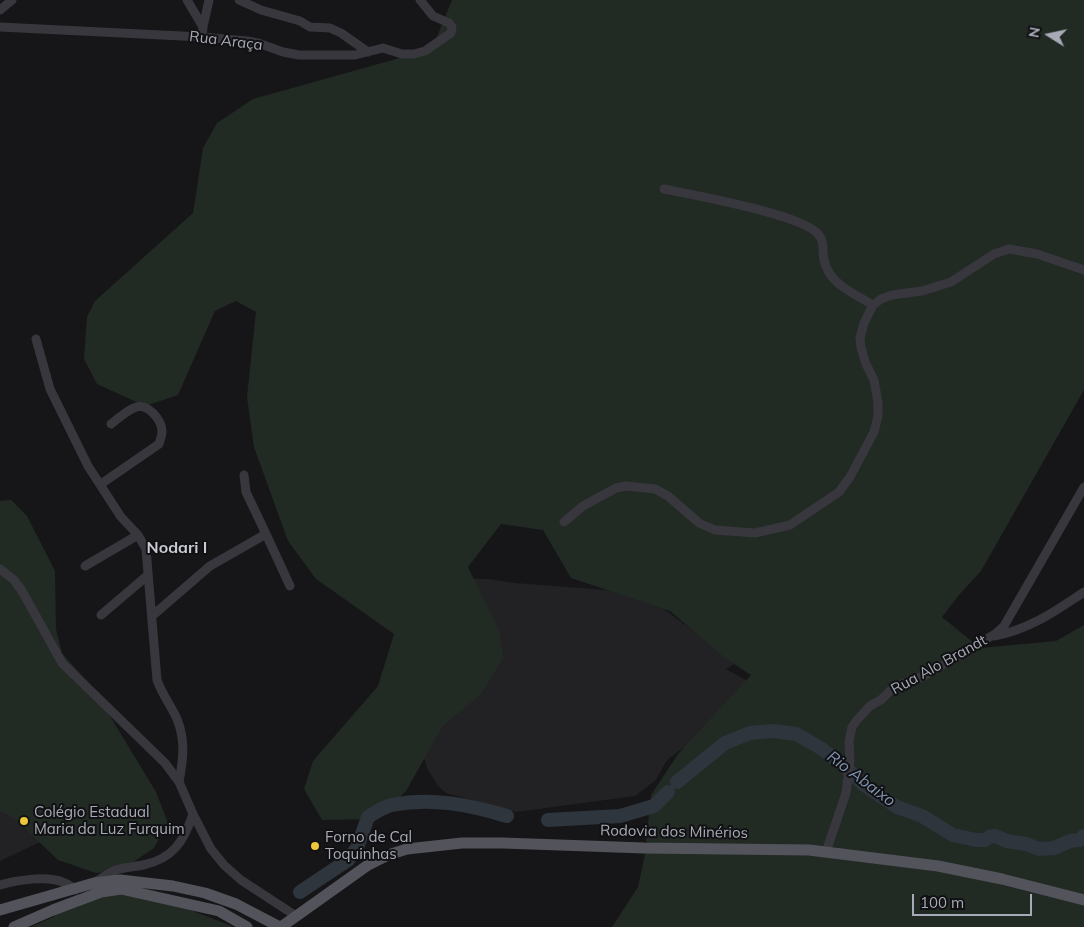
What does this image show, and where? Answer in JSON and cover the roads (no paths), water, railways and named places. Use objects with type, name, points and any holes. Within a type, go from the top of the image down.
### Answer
[{"type":"main road","name":"Rodovia dos Minérios","points":[[281,927],[368,865],[388,855],[407,849],[462,843],[503,842],[644,848],[809,850],[938,866],[1002,879],[1084,900]]},
{"type":"main road","points":[[0,910],[94,883],[120,880],[173,886],[205,893],[236,904],[281,927]]},
{"type":"main road","points":[[14,927],[101,892],[121,889],[219,911],[247,927]]},
{"type":"street","points":[[0,10],[12,0]]},
{"type":"street","points":[[187,0],[203,27]]},
{"type":"street","points":[[202,37],[209,0]]},
{"type":"street","points":[[239,0],[261,10],[300,20],[310,27],[330,28],[341,33],[368,52]]},
{"type":"street","name":"Rua Araça","points":[[0,27],[202,37],[258,43],[283,52],[299,55],[355,55],[383,48],[407,55],[425,51],[452,33],[452,28],[448,23],[427,11],[420,0]]},
{"type":"street","points":[[664,190],[787,218],[811,229],[823,242],[824,260],[832,279],[873,305]]},
{"type":"street","points":[[564,522],[583,506],[616,488],[640,486],[655,489],[668,496],[699,523],[715,530],[755,533],[790,525],[839,492],[850,477],[874,432],[878,416],[874,380],[866,364],[860,338],[864,323],[873,305],[892,295],[922,291],[951,282],[994,254],[1008,249],[1037,254],[1084,270]]},
{"type":"street","points":[[36,339],[50,389],[88,466],[121,517],[138,535],[146,550],[157,680],[161,692],[177,720],[184,749],[179,782]]},
{"type":"street","points":[[101,484],[159,444],[162,432],[159,422],[151,411],[144,406],[135,407],[111,424]]},
{"type":"street","points":[[244,475],[246,492],[290,586]]},
{"type":"street","name":"Rua Alo Brandt","points":[[826,852],[846,793],[850,761],[849,740],[852,727],[870,706],[882,699],[894,687],[924,676],[995,634],[1004,626],[1084,487]]},
{"type":"street","points":[[152,616],[210,566],[266,534]]},
{"type":"street","points":[[85,566],[138,535]]},
{"type":"street","points":[[0,569],[14,580],[22,591],[62,663],[165,762],[179,782],[210,849],[241,880],[296,916]]},
{"type":"street","points":[[101,615],[148,575]]},
{"type":"street","points":[[988,637],[1012,633],[1032,624],[1084,592]]},
{"type":"street","points":[[94,883],[114,871],[125,867],[145,865],[167,856],[184,839],[193,814]]},
{"type":"street","points":[[0,885],[16,880],[46,880],[64,882],[75,890]]},
{"type":"waterway","name":"Rio Abaixo","points":[[677,782],[725,743],[750,733],[773,731],[796,734],[819,747],[843,765],[864,785],[897,807],[922,816],[953,835],[976,840],[985,840],[995,836],[1039,849],[1054,848],[1070,841],[1080,840],[1084,836]]},
{"type":"waterway","name":"Rio Abaixo","points":[[548,820],[620,816],[654,806],[668,792]]},
{"type":"waterway","name":"Rio Abaixo","points":[[300,892],[348,860],[357,848],[368,817],[386,807],[422,802],[451,803],[507,816]]},
{"type":"place","name":"Colégio Estadual Maria da Luz Furquim","points":[[24,821]]},
{"type":"place","name":"Forno de Cal Toquinhas","points":[[315,846]]},
{"type":"district","name":"Nodari I","points":[[177,548]]}]
